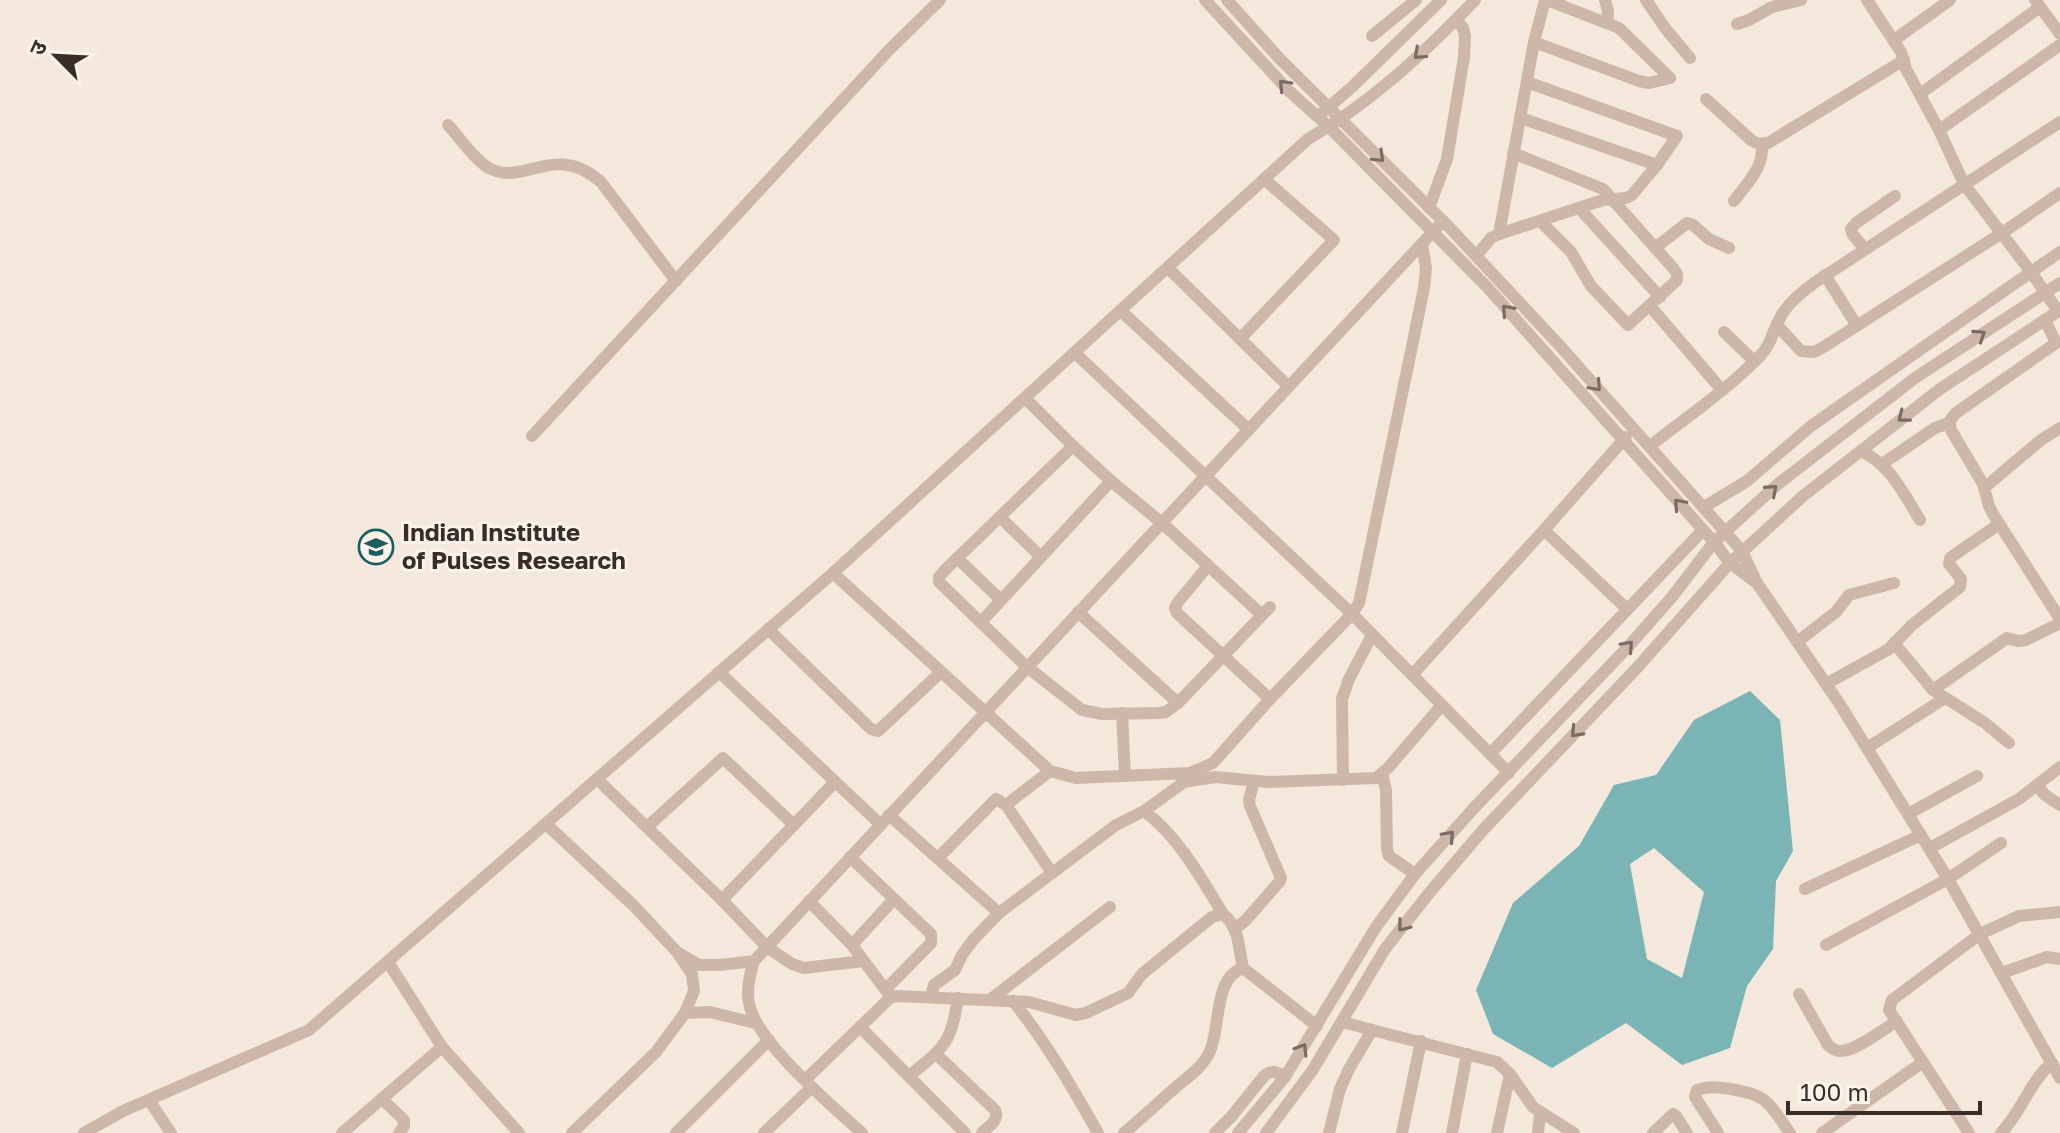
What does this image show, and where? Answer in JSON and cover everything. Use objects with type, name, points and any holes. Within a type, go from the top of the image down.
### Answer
[{"type":"street","points":[[532,436],[889,50],[940,0]]},
{"type":"street","points":[[1205,0],[1289,91],[1323,113]]},
{"type":"street","points":[[1227,0],[1323,113],[1443,221],[1476,256],[1742,551],[1757,583],[1826,684],[1930,848],[2060,1078]]},
{"type":"street","points":[[1372,36],[1416,0]]},
{"type":"street","points":[[1308,139],[1323,113],[1441,0]]},
{"type":"street","points":[[84,1133],[123,1111],[309,1030],[833,573],[1308,139],[1370,98],[1475,0]]},
{"type":"street","points":[[1499,234],[1534,42],[1546,0],[1624,32],[1670,78],[1649,83],[1639,81],[1534,42]]},
{"type":"street","points":[[1605,0],[1607,23]]},
{"type":"street","points":[[1646,0],[1690,58]]},
{"type":"street","points":[[1737,24],[1775,6],[1801,0]]},
{"type":"street","points":[[1266,1133],[1312,1071],[1385,949],[1430,892],[1483,830],[1635,670],[1730,563],[1803,496],[1940,389],[2059,310],[1964,184],[1894,40],[1867,0]]},
{"type":"street","points":[[1894,40],[1950,0]]},
{"type":"street","points":[[1920,94],[2038,4],[2060,34]]},
{"type":"street","points":[[1429,208],[1447,159],[1464,57],[1465,36],[1456,20]]},
{"type":"street","points":[[1939,130],[2060,45]]},
{"type":"street","points":[[1706,99],[1751,140],[1758,144],[1768,143],[1904,60]]},
{"type":"street","points":[[1476,256],[1491,238],[1499,234],[1611,198],[1632,195],[1677,136],[1527,82]]},
{"type":"street","points":[[1521,118],[1657,165]]},
{"type":"street","points":[[1650,446],[1754,361],[1771,343],[1788,305],[1825,275],[2060,122]]},
{"type":"street","points":[[1334,123],[1487,287],[1730,563],[1757,583]]},
{"type":"street","points":[[448,125],[483,163],[498,171],[521,171],[552,163],[587,170],[601,182],[676,281]]},
{"type":"street","points":[[1734,201],[1760,164],[1762,144]]},
{"type":"street","points":[[1513,153],[1599,186],[1677,274],[1674,285],[1628,325],[1591,286],[1571,252],[1540,221]]},
{"type":"street","points":[[1240,339],[1334,240],[1264,179]]},
{"type":"street","points":[[1777,325],[1796,347],[1808,352],[1822,348],[2060,193]]},
{"type":"street","points":[[1865,249],[1851,229],[1895,196]]},
{"type":"street","points":[[1579,208],[1721,389]]},
{"type":"street","points":[[862,1133],[809,1084],[755,1023],[749,1003],[749,977],[754,961],[1443,221]]},
{"type":"street","points":[[1655,248],[1687,223],[1729,248]]},
{"type":"street","points":[[931,997],[934,985],[955,970],[973,940],[999,913],[1116,825],[1144,811],[1187,777],[1213,763],[1352,614],[1362,596],[1424,288],[1426,268],[1422,244]]},
{"type":"street","points":[[1704,507],[1747,481],[1811,426],[2060,252]]},
{"type":"street","points":[[1168,268],[1288,386]]},
{"type":"street","points":[[1825,275],[1857,326]]},
{"type":"street","points":[[1238,1133],[1285,1077],[1376,927],[1415,874],[1645,627],[1714,542],[1778,484],[1915,378],[2060,283]]},
{"type":"street","points":[[1121,311],[1248,429]]},
{"type":"street","points":[[1933,690],[2007,638],[2026,640],[2060,621],[1999,524],[1984,488],[1949,423],[1956,413],[2059,345],[2045,320]]},
{"type":"street","points":[[1724,332],[1754,361]]},
{"type":"street","points":[[1075,353],[1352,614],[1509,773]]},
{"type":"street","points":[[1025,398],[1111,481],[1208,566],[1266,611],[1166,712],[1091,713],[1082,710],[1027,667],[939,582],[946,569],[1073,446]]},
{"type":"street","points":[[1882,464],[1935,428],[1949,423]]},
{"type":"street","points":[[1984,488],[2060,428]]},
{"type":"street","points":[[1412,675],[1635,429]]},
{"type":"street","points":[[1861,451],[1882,464],[1920,520]]},
{"type":"street","points":[[981,622],[1111,481]]},
{"type":"street","points":[[1000,517],[1041,557]]},
{"type":"street","points":[[1826,684],[1875,657],[1960,587],[1961,579],[1949,564],[1953,555],[1999,524]]},
{"type":"street","points":[[1544,530],[1627,609]]},
{"type":"street","points":[[1490,754],[1703,530]]},
{"type":"street","points":[[957,558],[1001,600]]},
{"type":"street","points":[[1208,566],[1175,608],[1177,613],[1270,699]]},
{"type":"street","points":[[833,573],[1038,762],[1061,775],[1076,778],[1215,777],[1254,781],[1370,779],[1382,774],[1442,705]]},
{"type":"street","points":[[1797,642],[1836,612],[1849,595],[1894,583]]},
{"type":"street","points":[[1078,612],[1178,703]]},
{"type":"street","points":[[768,629],[871,729],[878,731],[941,672]]},
{"type":"street","points":[[1343,780],[1342,699],[1372,635]]},
{"type":"street","points":[[1894,643],[1933,690],[1985,723],[2009,743]]},
{"type":"street","points":[[719,672],[835,782],[938,858],[999,913]]},
{"type":"street","points":[[1867,748],[1945,698]]},
{"type":"street","points":[[1122,713],[1125,776]]},
{"type":"street","points":[[647,827],[723,758],[794,825]]},
{"type":"street","points":[[1930,848],[2019,799],[2060,767]]},
{"type":"street","points":[[1006,805],[1050,771]]},
{"type":"street","points":[[1382,774],[1386,790],[1389,856],[1415,874]]},
{"type":"street","points":[[1908,814],[1977,776]]},
{"type":"street","points":[[597,779],[767,947],[792,964],[804,968],[863,961]]},
{"type":"street","points":[[1236,928],[1281,878],[1250,806],[1254,781]]},
{"type":"street","points":[[722,900],[835,782]]},
{"type":"street","points":[[2037,785],[2060,805]]},
{"type":"street","points":[[938,858],[996,799],[1006,805],[1052,873]]},
{"type":"street","points":[[1144,811],[1167,832],[1194,867],[1223,914],[1233,922],[1243,968],[1317,1026]]},
{"type":"street","points":[[546,824],[634,906],[677,952],[692,974],[694,991],[685,1013],[656,1052],[572,1133]]},
{"type":"street","points":[[1805,889],[1921,835]]},
{"type":"street","points":[[1826,945],[1948,879],[2001,843]]},
{"type":"street","points":[[764,1133],[931,943],[931,934],[850,857]]},
{"type":"street","points":[[852,945],[894,899]]},
{"type":"street","points":[[809,901],[852,945],[888,993],[896,996],[1039,1003],[1076,1015],[1090,1012],[1128,993],[1142,974],[1212,917],[1223,914]]},
{"type":"street","points":[[991,999],[1110,907]]},
{"type":"street","points":[[1969,1133],[1889,1010],[1892,1000],[1980,934],[2019,916],[2060,912]]},
{"type":"street","points":[[677,952],[699,965],[754,961]]},
{"type":"street","points":[[2002,973],[2047,957],[2060,959]]},
{"type":"street","points":[[388,962],[442,1047],[515,1132]]},
{"type":"street","points":[[1124,1133],[1201,1067],[1211,1051],[1226,981],[1235,971],[1243,968]]},
{"type":"street","points":[[1799,994],[1828,1045],[1840,1051],[1857,1045],[1897,1021]]},
{"type":"street","points":[[909,1076],[948,1041],[958,998]]},
{"type":"street","points":[[1013,1001],[1057,1060],[1098,1133]]},
{"type":"street","points":[[685,1013],[710,1012],[755,1023]]},
{"type":"street","points":[[1343,1022],[1497,1062],[1540,1114],[1574,1133]]},
{"type":"street","points":[[860,1027],[965,1133]]},
{"type":"street","points":[[1329,1133],[1340,1089],[1372,1030]]},
{"type":"street","points":[[676,1133],[769,1040]]},
{"type":"street","points":[[1402,1133],[1421,1041]]},
{"type":"street","points":[[342,1133],[442,1047]]},
{"type":"street","points":[[936,1054],[995,1110],[996,1119],[982,1133]]},
{"type":"street","points":[[1452,1133],[1467,1054]]},
{"type":"street","points":[[1822,1133],[1923,1062]]},
{"type":"street","points":[[2001,1133],[2012,1122],[2039,1075],[2052,1063]]},
{"type":"street","points":[[1215,1133],[1269,1072],[1285,1077]]},
{"type":"street","points":[[1497,1133],[1510,1074]]},
{"type":"street","points":[[1718,1133],[1695,1097],[1697,1090],[1706,1087],[1750,1092],[1766,1101],[1790,1133]]},
{"type":"street","points":[[382,1099],[404,1120],[399,1133]]},
{"type":"street","points":[[149,1100],[171,1133]]},
{"type":"street","points":[[1538,1133],[1540,1114]]},
{"type":"street","points":[[1653,1133],[1673,1114],[1687,1133]]},
{"type":"water","points":[[1750,691],[1780,720],[1793,851],[1776,881],[1773,949],[1747,986],[1730,1048],[1682,1065],[1626,1023],[1552,1068],[1493,1034],[1476,990],[1513,903],[1579,846],[1614,785],[1656,775],[1694,720]],"holes":[[[1654,848],[1704,892],[1682,978],[1647,959],[1630,864]]]},
{"type":"place","name":"Indian Institute of Pulses Research","points":[[376,547]]}]
